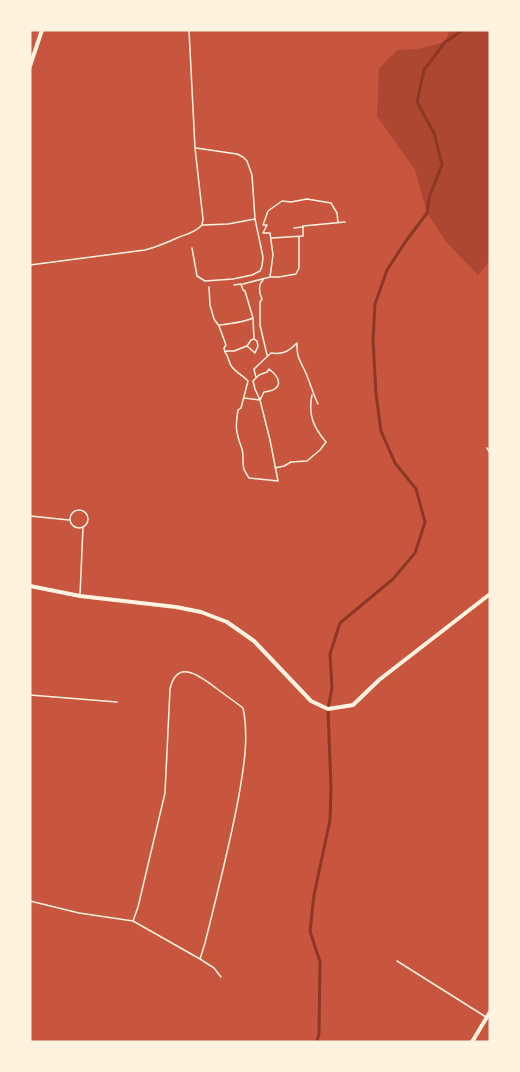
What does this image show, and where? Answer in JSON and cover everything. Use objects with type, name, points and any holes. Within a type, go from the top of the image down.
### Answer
[{"type":"street","points":[[30,66],[42,30]]},
{"type":"street","points":[[30,586],[80,596],[176,607],[201,612],[226,622],[254,641],[311,701],[328,709],[352,705],[378,680],[490,594]]},
{"type":"street","points":[[472,1042],[490,1012]]},
{"type":"lane","points":[[189,30],[202,225]]},
{"type":"lane","points":[[192,248],[197,276],[205,281],[252,275],[260,271],[262,266],[263,257],[255,219],[252,175],[247,161],[237,154],[195,147]]},
{"type":"lane","points":[[30,265],[145,250],[195,231],[202,225],[228,224],[255,219]]},
{"type":"lane","points":[[487,448],[490,453]]},
{"type":"lane","points":[[81,509],[88,516],[88,523],[83,527],[73,526],[70,520],[74,511],[81,509]]},
{"type":"lane","points":[[30,516],[70,520]]},
{"type":"lane","points":[[80,596],[83,527]]},
{"type":"lane","points":[[133,921],[165,793],[171,682],[177,674],[187,671],[198,674],[243,708],[246,721],[246,743],[234,825],[200,958]]},
{"type":"lane","points":[[30,695],[117,702]]},
{"type":"lane","points":[[30,902],[79,913],[133,921],[200,958],[214,968],[220,977]]},
{"type":"lane","points":[[398,961],[487,1017]]},
{"type":"path","points":[[270,277],[273,255],[271,238],[270,233],[263,233],[267,225],[263,225],[268,211],[282,201],[307,199],[331,203],[337,213],[338,223]]},
{"type":"path","points":[[294,228],[345,222]]},
{"type":"path","points":[[271,238],[303,236],[303,226]]},
{"type":"path","points":[[229,284],[237,285],[264,278],[296,274],[299,268],[299,237]]},
{"type":"path","points":[[264,278],[259,293],[262,299],[260,302],[262,339],[267,356]]},
{"type":"path","points":[[241,284],[253,318],[254,339],[258,346],[255,353],[247,346]]},
{"type":"path","points":[[216,285],[209,287],[214,319],[226,345],[224,348],[229,363],[248,381],[242,408],[237,410],[236,432],[242,449],[244,469],[249,478],[278,481],[260,400],[255,389],[254,369],[267,356],[272,353],[280,354],[297,343],[297,355],[318,404]]},
{"type":"path","points":[[219,326],[235,322],[243,323],[253,318]]},
{"type":"path","points":[[225,352],[247,346],[248,342],[254,339]]},
{"type":"path","points":[[256,378],[269,369],[276,374],[279,381],[278,387],[273,391],[264,392],[260,400]]},
{"type":"path","points":[[275,468],[291,462],[307,461],[326,442],[314,426],[311,416],[312,394]]},
{"type":"path","points":[[244,398],[260,400]]},
{"type":"shaded area","points":[[450,30],[490,30],[490,261],[478,275],[447,243],[427,213],[415,170],[377,116],[379,69],[397,50],[417,49],[445,42]]},
{"type":"waterway","points":[[317,1042],[320,962],[310,931],[314,895],[330,820],[328,709],[332,688],[330,654],[340,623],[393,579],[415,553],[425,522],[416,489],[395,463],[381,431],[373,340],[375,304],[387,270],[427,213],[429,198],[442,164],[434,133],[417,102],[424,70],[445,42],[463,30]]}]
